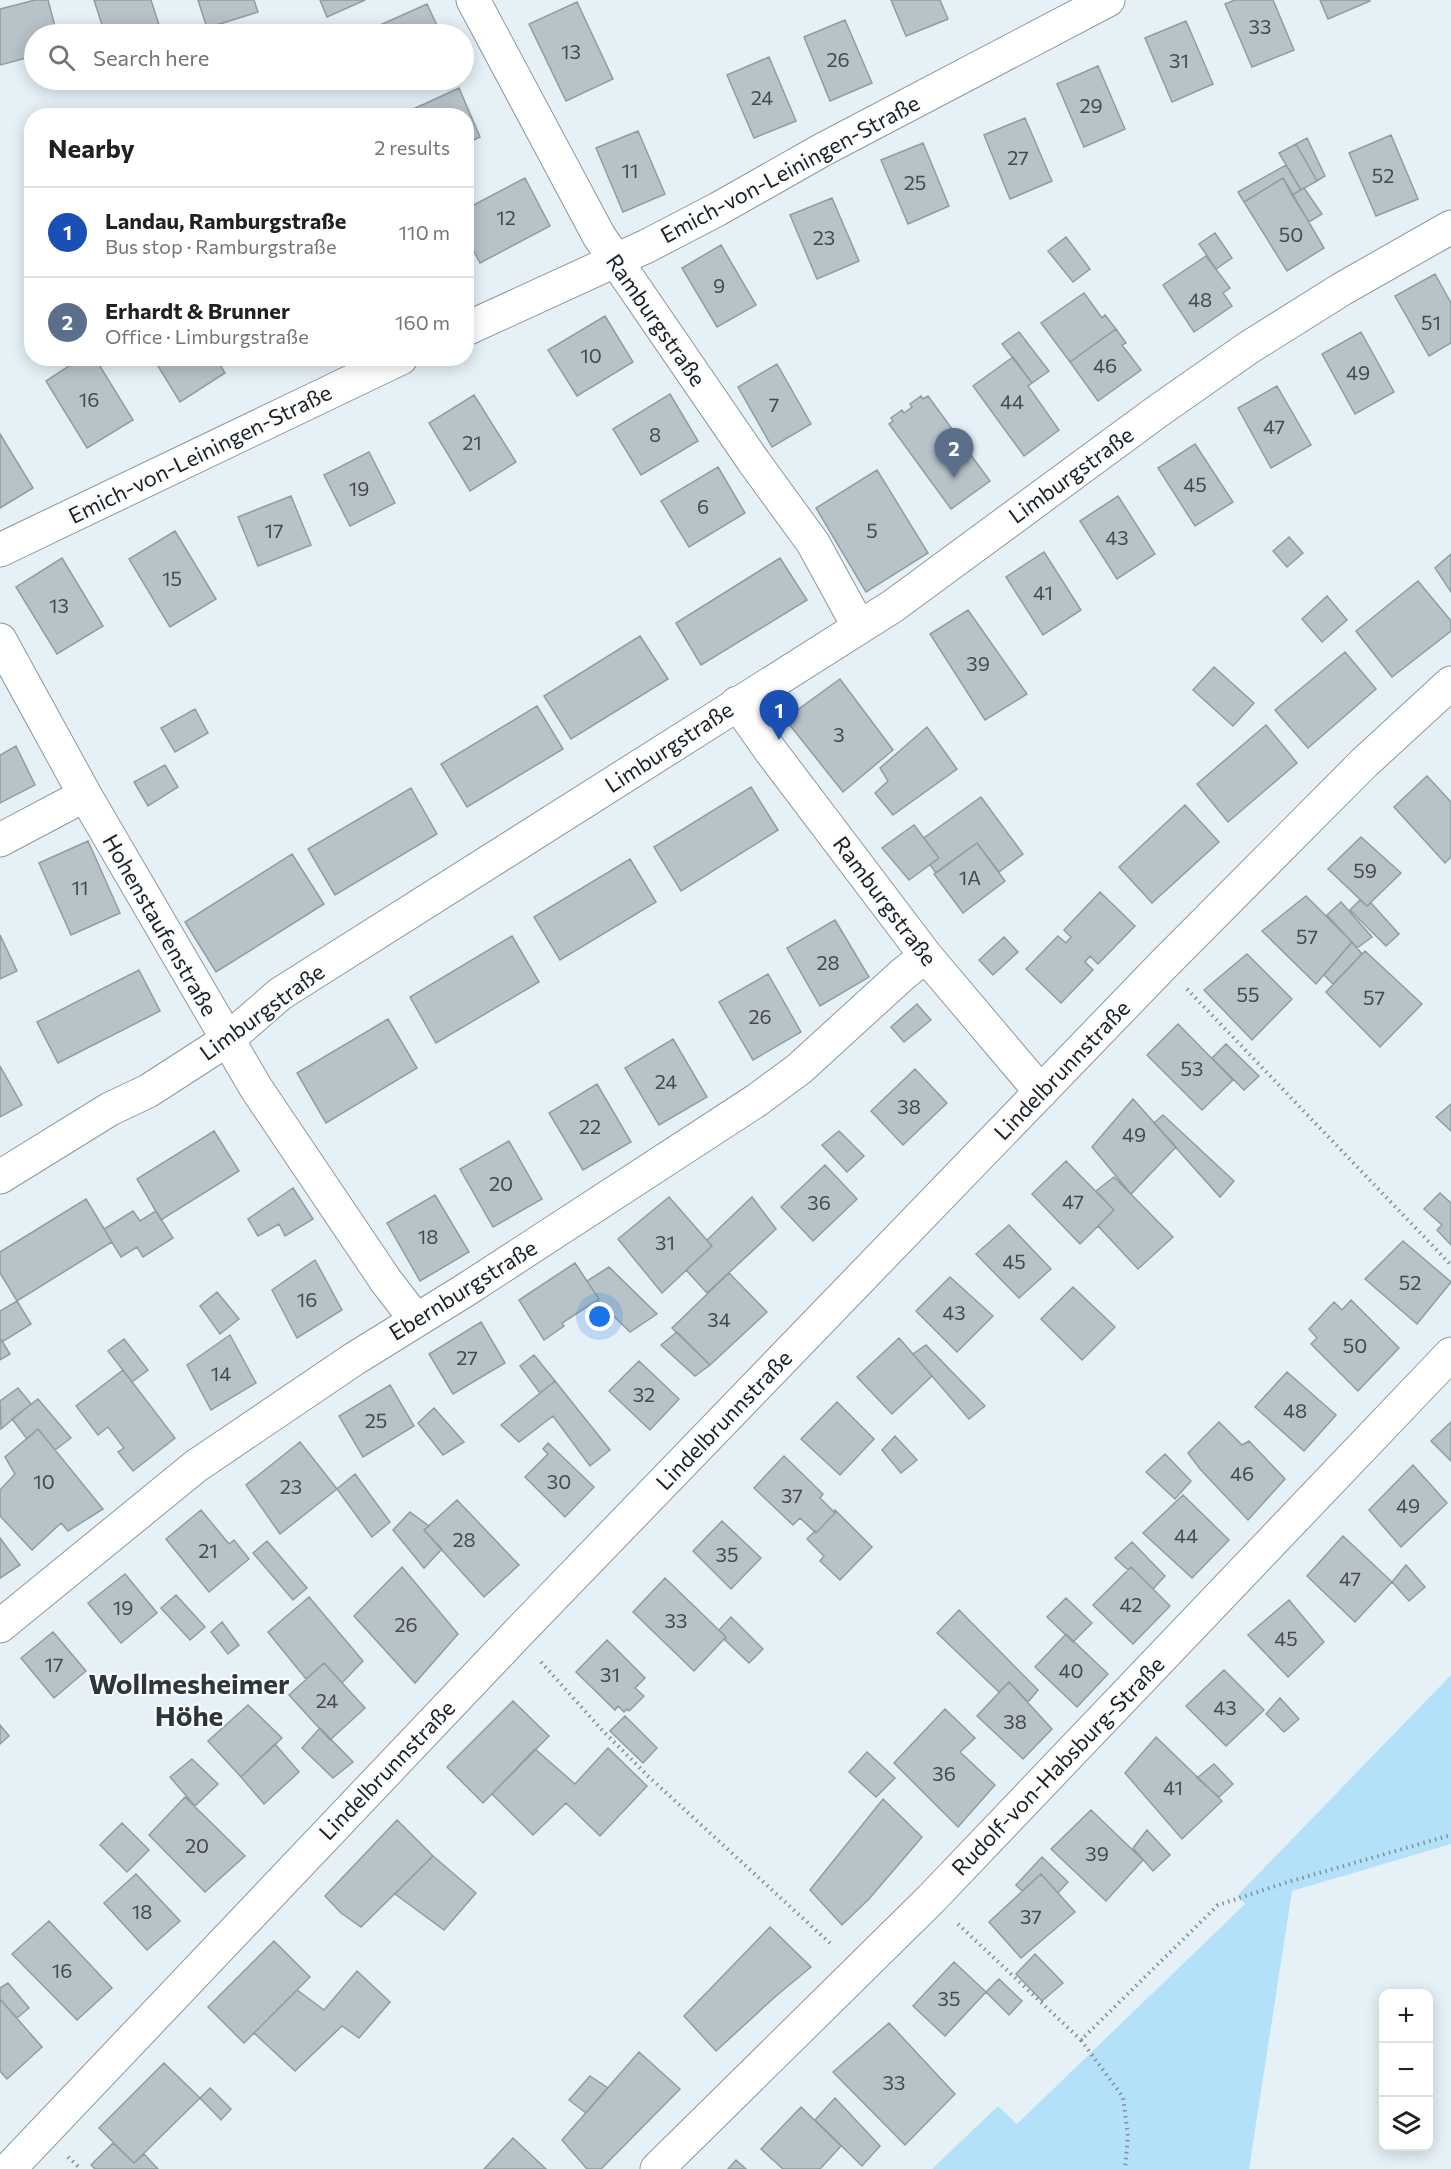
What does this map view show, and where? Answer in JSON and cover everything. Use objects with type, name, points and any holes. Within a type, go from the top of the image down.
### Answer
[{"type":"street","name":"Ramburgstraße","points":[[473,0],[614,261],[813,543],[859,627]]},
{"type":"street","name":"Emich-von-Leiningen-Straße","points":[[474,325],[614,261],[718,209],[822,150],[1108,0]]},
{"type":"street","name":"Limburgstraße","points":[[0,1177],[110,1108],[148,1091],[227,1040],[280,994],[893,606],[1158,411],[1258,342],[1342,289],[1451,227]]},
{"type":"street","name":"Emich-von-Leiningen-Straße","points":[[0,550],[384,366]]},
{"type":"street","name":"Hohenstaufenstraße","points":[[0,640],[85,795],[256,1088],[386,1281],[416,1320]]},
{"type":"street","name":"Lindelbrunnstraße","points":[[9,2169],[517,1634],[1163,965],[1348,779],[1451,683]]},
{"type":"street","name":"Ramburgstraße","points":[[737,703],[926,956],[1041,1092]]},
{"type":"street","points":[[0,840],[85,795]]},
{"type":"street","name":"Ebernburgstraße","points":[[0,1626],[196,1466],[354,1359],[497,1270],[758,1100],[799,1069],[903,974],[926,956]]},
{"type":"street","name":"Rudolf-von-Habsburg-Straße","points":[[657,2169],[931,1899],[1451,1354]]},
{"type":"path","points":[[1163,965],[1451,1265]]},
{"type":"path","points":[[517,1634],[602,1730],[641,1769],[859,1970]]},
{"type":"path","points":[[1081,2040],[1218,1905],[1288,1882],[1451,1835]]},
{"type":"path","points":[[931,1899],[1081,2040],[1123,2097],[1128,2136],[1125,2169]]},
{"type":"shaded area","points":[[1451,1675],[1451,1844],[1292,1891],[1249,2169],[932,2169],[998,2106],[1017,2124],[1245,1904],[1237,1896]]},
{"type":"building","points":[[35,0],[48,0],[54,24],[24,24],[24,59],[0,65],[0,9]]},
{"type":"building","points":[[94,0],[151,0],[159,24],[102,24]]},
{"type":"building","points":[[198,0],[254,0],[258,12],[220,24],[206,24]]},
{"type":"building","points":[[320,0],[365,0],[327,17]]},
{"type":"building","points":[[891,0],[940,0],[948,19],[906,36]]},
{"type":"building","points":[[1235,0],[1273,0],[1294,50],[1252,67],[1225,4]]},
{"type":"building","points":[[1320,0],[1369,0],[1370,1],[1328,19]]},
{"type":"building","points":[[577,2],[613,79],[566,101],[529,24]]},
{"type":"building","points":[[427,4],[436,24],[382,24]]},
{"type":"building","points":[[845,20],[872,83],[830,101],[804,37]]},
{"type":"building","points":[[1186,21],[1213,84],[1172,102],[1145,38]]},
{"type":"building","points":[[769,57],[796,121],[754,138],[727,75]]},
{"type":"building","points":[[1098,66],[1125,129],[1084,147],[1057,84]]},
{"type":"building","points":[[455,90],[460,90],[468,108],[415,108]]},
{"type":"building","points":[[1025,118],[1052,181],[1010,199],[984,135]]},
{"type":"building","points":[[474,123],[480,137],[474,140]]},
{"type":"building","points":[[638,131],[665,194],[623,212],[596,148]]},
{"type":"building","points":[[1391,135],[1418,199],[1376,216],[1349,153]]},
{"type":"building","points":[[1307,138],[1325,176],[1317,181],[1296,144]]},
{"type":"building","points":[[923,143],[949,206],[908,224],[881,160]]},
{"type":"building","points":[[1296,144],[1317,181],[1301,190],[1279,153]]},
{"type":"building","points":[[1286,165],[1301,190],[1292,195],[1283,178],[1244,202],[1238,192]]},
{"type":"building","points":[[525,178],[550,226],[480,263],[474,251],[474,205]]},
{"type":"building","points":[[1283,178],[1324,248],[1287,271],[1244,202]]},
{"type":"building","points":[[1304,188],[1322,214],[1309,222],[1292,195]]},
{"type":"building","points":[[832,198],[859,261],[817,279],[790,215]]},
{"type":"building","points":[[1215,233],[1232,258],[1216,269],[1199,244]]},
{"type":"building","points":[[1066,237],[1090,269],[1073,282],[1048,251]]},
{"type":"building","points":[[721,245],[756,305],[717,327],[682,268]]},
{"type":"building","points":[[1206,256],[1230,288],[1223,293],[1232,306],[1194,332],[1163,285]]},
{"type":"building","points":[[1435,274],[1451,303],[1451,343],[1429,356],[1395,296]]},
{"type":"building","points":[[1084,293],[1102,318],[1105,315],[1116,329],[1070,362],[1041,323]]},
{"type":"building","points":[[605,316],[633,362],[577,396],[548,350]]},
{"type":"building","points":[[1116,329],[1126,343],[1122,345],[1141,370],[1098,401],[1070,362]]},
{"type":"building","points":[[1019,332],[1049,371],[1032,383],[1002,344]]},
{"type":"building","points":[[1361,332],[1394,392],[1355,414],[1322,354]]},
{"type":"building","points":[[1013,357],[1032,383],[1028,386],[1059,430],[1024,456],[973,386]]},
{"type":"building","points":[[777,364],[811,424],[772,447],[738,387]]},
{"type":"building","points":[[69,366],[100,366],[133,420],[87,448],[46,381]]},
{"type":"building","points":[[158,366],[221,366],[225,373],[180,402]]},
{"type":"building","points":[[1277,386],[1311,445],[1271,468],[1238,408]]},
{"type":"building","points":[[670,394],[698,441],[641,475],[613,429]]},
{"type":"building","points":[[474,395],[516,462],[470,491],[429,423]]},
{"type":"building","points":[[921,396],[923,399],[928,396],[990,481],[951,509],[889,424],[893,421],[891,418],[902,410],[904,413],[912,407],[910,404]]},
{"type":"building","points":[[0,434],[33,488],[0,508]]},
{"type":"building","points":[[1195,444],[1233,502],[1195,526],[1158,468]]},
{"type":"building","points":[[369,452],[395,503],[350,526],[324,475]]},
{"type":"building","points":[[718,467],[745,513],[689,547],[661,501]]},
{"type":"building","points":[[877,470],[928,553],[866,592],[816,508]]},
{"type":"building","points":[[291,496],[311,545],[258,566],[238,517]]},
{"type":"building","points":[[1118,496],[1155,554],[1117,579],[1080,521]]},
{"type":"building","points":[[175,531],[216,599],[170,627],[129,559]]},
{"type":"building","points":[[1289,537],[1303,553],[1287,567],[1273,551]]},
{"type":"building","points":[[1044,552],[1081,610],[1043,635],[1006,577]]},
{"type":"building","points":[[1451,554],[1451,592],[1435,568]]},
{"type":"building","points":[[62,558],[103,626],[57,654],[16,587]]},
{"type":"building","points":[[780,558],[807,600],[701,665],[676,623]]},
{"type":"building","points":[[1418,581],[1451,621],[1451,631],[1392,677],[1356,631]]},
{"type":"building","points":[[1327,596],[1347,620],[1322,642],[1302,619]]},
{"type":"building","points":[[968,610],[1027,694],[985,720],[930,634]]},
{"type":"building","points":[[640,636],[668,679],[571,739],[544,696]]},
{"type":"building","points":[[1345,652],[1376,689],[1308,748],[1275,710]]},
{"type":"building","points":[[1214,667],[1254,703],[1233,726],[1193,690]]},
{"type":"building","points":[[840,679],[893,750],[843,792],[785,719]]},
{"type":"building","points":[[537,706],[563,749],[467,807],[441,764]]},
{"type":"building","points":[[195,709],[208,733],[175,752],[161,728]]},
{"type":"building","points":[[1266,725],[1297,763],[1228,822],[1197,784]]},
{"type":"building","points":[[927,727],[957,769],[893,815],[875,793],[888,781],[880,768]]},
{"type":"building","points":[[16,746],[35,785],[0,803],[0,755]]},
{"type":"building","points":[[165,765],[178,787],[148,806],[134,782]]},
{"type":"building","points":[[1427,776],[1451,802],[1451,857],[1445,863],[1394,807]]},
{"type":"building","points":[[751,787],[778,830],[681,891],[654,847]]},
{"type":"building","points":[[411,788],[437,834],[335,895],[308,849]]},
{"type":"building","points":[[981,797],[1023,854],[999,872],[977,843],[936,873],[930,865],[939,858],[924,838]]},
{"type":"building","points":[[1185,805],[1219,842],[1152,903],[1119,867]]},
{"type":"building","points":[[914,825],[939,858],[909,880],[882,848]]},
{"type":"building","points":[[1361,837],[1401,873],[1367,906],[1328,869]]},
{"type":"building","points":[[88,841],[120,913],[71,935],[39,863]]},
{"type":"building","points":[[977,843],[1005,881],[963,913],[934,874]]},
{"type":"building","points":[[292,854],[324,904],[216,972],[185,922]]},
{"type":"building","points":[[630,859],[656,902],[560,960],[534,917]]},
{"type":"building","points":[[1100,892],[1135,926],[1098,964],[1090,956],[1085,962],[1093,970],[1061,1003],[1026,969],[1058,936],[1066,943],[1071,937],[1064,930]]},
{"type":"building","points":[[1306,896],[1352,942],[1316,984],[1262,931]]},
{"type":"building","points":[[1360,900],[1367,906],[1371,903],[1399,934],[1386,946],[1350,910]]},
{"type":"building","points":[[1341,902],[1372,937],[1357,948],[1327,915]]},
{"type":"building","points":[[835,920],[869,977],[820,1006],[787,948]]},
{"type":"building","points":[[0,935],[17,971],[0,979]]},
{"type":"building","points":[[512,936],[539,982],[436,1043],[410,997]]},
{"type":"building","points":[[1004,937],[1018,952],[993,975],[979,960]]},
{"type":"building","points":[[1352,942],[1362,954],[1333,984],[1324,975]]},
{"type":"building","points":[[1365,951],[1422,1004],[1380,1047],[1326,992]]},
{"type":"building","points":[[1247,954],[1292,999],[1252,1040],[1204,990]]},
{"type":"building","points":[[139,970],[160,1011],[58,1063],[37,1022]]},
{"type":"building","points":[[768,974],[801,1032],[753,1060],[719,1002]]},
{"type":"building","points":[[917,1004],[931,1020],[904,1042],[891,1027]]},
{"type":"building","points":[[388,1019],[417,1068],[326,1123],[297,1073]]},
{"type":"building","points":[[1178,1024],[1233,1080],[1202,1110],[1147,1055]]},
{"type":"building","points":[[673,1039],[707,1097],[659,1125],[625,1068]]},
{"type":"building","points":[[1226,1044],[1259,1076],[1244,1090],[1212,1058]]},
{"type":"building","points":[[0,1066],[22,1105],[0,1117]]},
{"type":"building","points":[[915,1069],[947,1103],[903,1145],[871,1111]]},
{"type":"building","points":[[597,1084],[631,1142],[583,1170],[549,1113]]},
{"type":"building","points":[[1133,1099],[1176,1147],[1131,1194],[1092,1147]]},
{"type":"building","points":[[1451,1104],[1451,1131],[1436,1117]]},
{"type":"building","points":[[1163,1115],[1234,1181],[1220,1197],[1154,1123]]},
{"type":"building","points":[[214,1131],[239,1171],[161,1220],[137,1179]]},
{"type":"building","points":[[839,1131],[864,1156],[847,1172],[822,1145]]},
{"type":"building","points":[[509,1141],[542,1199],[493,1227],[460,1169]]},
{"type":"building","points":[[1066,1161],[1114,1210],[1080,1244],[1032,1194]]},
{"type":"building","points":[[825,1165],[857,1199],[813,1241],[781,1207]]},
{"type":"building","points":[[1114,1177],[1173,1237],[1138,1269],[1098,1226],[1114,1210],[1096,1191]]},
{"type":"building","points":[[293,1188],[313,1219],[285,1236],[279,1224],[258,1236],[248,1219]]},
{"type":"building","points":[[1440,1193],[1451,1203],[1451,1245],[1437,1230],[1442,1225],[1424,1209]]},
{"type":"building","points":[[435,1195],[469,1252],[420,1281],[387,1223]]},
{"type":"building","points":[[669,1197],[712,1246],[662,1293],[618,1239]]},
{"type":"building","points":[[752,1197],[776,1229],[707,1293],[686,1270],[712,1246],[707,1240]]},
{"type":"building","points":[[86,1199],[112,1242],[17,1301],[0,1273],[0,1252]]},
{"type":"building","points":[[133,1211],[140,1221],[156,1211],[173,1238],[143,1257],[137,1247],[121,1257],[104,1229]]},
{"type":"building","points":[[1009,1225],[1051,1269],[1019,1298],[976,1254]]},
{"type":"building","points":[[1403,1241],[1451,1282],[1417,1324],[1365,1279]]},
{"type":"building","points":[[315,1260],[342,1310],[297,1338],[272,1290]]},
{"type":"building","points":[[575,1263],[599,1299],[562,1323],[564,1326],[544,1340],[519,1300]]},
{"type":"building","points":[[609,1267],[657,1314],[630,1332],[597,1300],[599,1299],[587,1281]]},
{"type":"building","points":[[729,1273],[767,1312],[710,1365],[672,1328]]},
{"type":"building","points":[[950,1277],[993,1316],[957,1352],[916,1311]]},
{"type":"building","points":[[1073,1287],[1115,1327],[1082,1360],[1041,1319]]},
{"type":"building","points":[[217,1292],[239,1319],[220,1334],[200,1306]]},
{"type":"building","points":[[1351,1300],[1399,1348],[1358,1391],[1311,1344],[1317,1338],[1309,1329],[1334,1302],[1342,1310]]},
{"type":"building","points":[[17,1301],[31,1324],[2,1342],[0,1311]]},
{"type":"building","points":[[481,1322],[505,1363],[453,1394],[429,1354]]},
{"type":"building","points":[[677,1332],[710,1365],[695,1376],[661,1345]]},
{"type":"building","points":[[230,1335],[256,1383],[211,1410],[187,1365]]},
{"type":"building","points":[[0,1338],[10,1354],[0,1360]]},
{"type":"building","points":[[899,1338],[932,1376],[892,1414],[857,1377]]},
{"type":"building","points":[[124,1339],[148,1370],[132,1382],[108,1351]]},
{"type":"building","points":[[926,1345],[985,1406],[969,1419],[913,1354]]},
{"type":"building","points":[[534,1355],[555,1381],[540,1393],[520,1366]]},
{"type":"building","points":[[639,1361],[679,1399],[650,1430],[609,1391]]},
{"type":"building","points":[[123,1370],[175,1438],[133,1471],[118,1452],[124,1448],[108,1427],[98,1435],[76,1406]]},
{"type":"building","points":[[1287,1372],[1336,1415],[1304,1451],[1255,1407]]},
{"type":"building","points":[[555,1381],[610,1450],[590,1466],[553,1416],[519,1442],[501,1425]]},
{"type":"building","points":[[390,1385],[414,1426],[363,1457],[339,1416]]},
{"type":"building","points":[[18,1388],[31,1404],[1,1429],[0,1401]]},
{"type":"building","points":[[38,1399],[71,1438],[55,1450],[38,1429],[27,1439],[12,1419]]},
{"type":"building","points":[[837,1402],[874,1439],[840,1475],[801,1439]]},
{"type":"building","points":[[434,1408],[464,1442],[443,1455],[418,1423]]},
{"type":"building","points":[[1219,1422],[1242,1445],[1249,1441],[1285,1479],[1248,1520],[1188,1453]]},
{"type":"building","points":[[1451,1422],[1451,1461],[1431,1441]]},
{"type":"building","points":[[38,1429],[103,1509],[68,1531],[61,1523],[32,1550],[0,1516],[0,1490],[15,1474],[5,1457]]},
{"type":"building","points":[[895,1436],[917,1460],[901,1473],[882,1450]]},
{"type":"building","points":[[300,1442],[337,1489],[280,1534],[246,1485]]},
{"type":"building","points":[[548,1443],[594,1487],[565,1517],[525,1477],[548,1454],[543,1449]]},
{"type":"building","points":[[1165,1454],[1191,1481],[1175,1499],[1146,1472]]},
{"type":"building","points":[[784,1456],[823,1494],[820,1498],[835,1513],[816,1533],[800,1518],[793,1525],[754,1488]]},
{"type":"building","points":[[1413,1465],[1447,1503],[1401,1547],[1369,1510]]},
{"type":"building","points":[[355,1474],[390,1522],[372,1537],[337,1489]]},
{"type":"building","points":[[1183,1495],[1229,1540],[1192,1578],[1143,1533]]},
{"type":"building","points":[[457,1500],[519,1565],[484,1597],[424,1530]]},
{"type":"building","points":[[201,1510],[229,1544],[234,1540],[249,1559],[209,1592],[166,1539]]},
{"type":"building","points":[[835,1510],[872,1547],[840,1580],[820,1561],[824,1556],[807,1539],[815,1531],[816,1533],[835,1513]]},
{"type":"building","points":[[410,1512],[429,1526],[424,1530],[442,1549],[424,1568],[393,1530]]},
{"type":"building","points":[[722,1521],[761,1558],[731,1589],[693,1551]]},
{"type":"building","points":[[1343,1536],[1392,1582],[1355,1622],[1307,1576]]},
{"type":"building","points":[[0,1538],[20,1565],[0,1578]]},
{"type":"building","points":[[267,1541],[307,1588],[293,1600],[253,1553]]},
{"type":"building","points":[[1132,1542],[1165,1576],[1153,1589],[1131,1567],[1128,1570],[1115,1558]]},
{"type":"building","points":[[1406,1565],[1425,1587],[1409,1601],[1392,1582]]},
{"type":"building","points":[[402,1567],[458,1634],[415,1683],[354,1616]]},
{"type":"building","points":[[1131,1567],[1170,1606],[1133,1644],[1093,1605]]},
{"type":"building","points":[[125,1574],[157,1613],[121,1643],[88,1603]]},
{"type":"building","points":[[665,1578],[726,1637],[694,1671],[633,1612]]},
{"type":"building","points":[[176,1595],[205,1627],[190,1640],[161,1608]]},
{"type":"building","points":[[309,1597],[363,1661],[342,1683],[324,1663],[306,1679],[268,1632]]},
{"type":"building","points":[[1066,1598],[1092,1623],[1073,1642],[1047,1617]]},
{"type":"building","points":[[1289,1600],[1324,1642],[1288,1677],[1248,1635]]},
{"type":"building","points":[[959,1610],[1038,1690],[1028,1702],[1009,1682],[999,1692],[937,1633]]},
{"type":"building","points":[[731,1617],[763,1649],[749,1663],[725,1640],[726,1637],[719,1630]]},
{"type":"building","points":[[222,1622],[239,1645],[228,1654],[211,1632]]},
{"type":"building","points":[[53,1632],[86,1671],[54,1698],[21,1658]]},
{"type":"building","points":[[1066,1634],[1108,1674],[1077,1707],[1035,1667]]},
{"type":"building","points":[[607,1640],[645,1678],[635,1688],[644,1696],[629,1711],[627,1709],[624,1712],[618,1706],[615,1710],[576,1672]]},
{"type":"building","points":[[324,1663],[365,1708],[330,1740],[289,1695]]},
{"type":"building","points":[[1224,1670],[1264,1710],[1226,1746],[1186,1706]]},
{"type":"building","points":[[1009,1682],[1052,1729],[1023,1759],[977,1716]]},
{"type":"building","points":[[1280,1698],[1299,1719],[1284,1732],[1266,1714]]},
{"type":"building","points":[[513,1701],[549,1736],[483,1803],[447,1767]]},
{"type":"building","points":[[248,1705],[282,1738],[241,1777],[208,1741]]},
{"type":"building","points":[[945,1709],[975,1738],[960,1752],[995,1785],[958,1827],[894,1763]]},
{"type":"building","points":[[625,1716],[657,1748],[643,1763],[610,1731]]},
{"type":"building","points":[[0,1725],[9,1736],[0,1744]]},
{"type":"building","points":[[320,1728],[353,1762],[333,1778],[302,1748]]},
{"type":"building","points":[[1156,1737],[1222,1801],[1182,1839],[1125,1773]]},
{"type":"building","points":[[275,1744],[299,1772],[264,1804],[241,1777]]},
{"type":"building","points":[[608,1748],[647,1786],[600,1836],[566,1803],[533,1835],[492,1794],[535,1749],[575,1784]]},
{"type":"building","points":[[867,1752],[895,1778],[876,1797],[849,1772]]},
{"type":"building","points":[[192,1759],[218,1784],[195,1806],[170,1777]]},
{"type":"building","points":[[1214,1764],[1233,1784],[1219,1797],[1197,1778]]},
{"type":"building","points":[[185,1797],[245,1856],[205,1892],[149,1835]]},
{"type":"building","points":[[883,1799],[922,1837],[869,1899],[842,1925],[810,1890]]},
{"type":"building","points":[[1091,1810],[1143,1860],[1106,1901],[1051,1849]]},
{"type":"building","points":[[397,1820],[433,1856],[361,1927],[341,1913],[325,1896]]},
{"type":"building","points":[[122,1823],[149,1850],[127,1872],[100,1845]]},
{"type":"building","points":[[1147,1830],[1170,1855],[1153,1871],[1133,1848]]},
{"type":"building","points":[[433,1856],[476,1893],[444,1930],[395,1894]]},
{"type":"building","points":[[1042,1857],[1068,1882],[1058,1893],[1041,1874],[1022,1891],[1016,1885]]},
{"type":"building","points":[[136,1874],[180,1921],[147,1950],[104,1903]]},
{"type":"building","points":[[1041,1874],[1075,1912],[1021,1958],[989,1922]]},
{"type":"building","points":[[49,1921],[112,1988],[77,2020],[12,1954]]},
{"type":"building","points":[[770,1927],[811,1967],[716,2051],[684,2016]]},
{"type":"building","points":[[274,1941],[310,1977],[244,2043],[208,2007]]},
{"type":"building","points":[[1035,1954],[1063,1983],[1042,2001],[1016,1974]]},
{"type":"building","points":[[954,1962],[986,1992],[945,2036],[913,2006]]},
{"type":"building","points":[[357,1971],[390,2002],[359,2038],[342,2026],[295,2071],[254,2033],[297,1990],[324,2010]]},
{"type":"building","points":[[999,1979],[1022,2001],[1009,2015],[986,1992]]},
{"type":"building","points":[[8,1983],[29,2008],[17,2018],[0,1999],[0,1988]]},
{"type":"building","points":[[0,1999],[42,2047],[7,2079],[0,2071]]},
{"type":"building","points":[[889,2023],[955,2094],[905,2145],[833,2072]]},
{"type":"building","points":[[639,2052],[680,2089],[601,2169],[587,2169],[562,2140]]},
{"type":"building","points":[[164,2063],[200,2098],[134,2163],[99,2128]]},
{"type":"building","points":[[590,2076],[608,2088],[586,2113],[569,2100]]},
{"type":"building","points":[[210,2088],[231,2109],[221,2120],[200,2098]]},
{"type":"building","points":[[835,2098],[880,2146],[862,2166],[815,2120]]},
{"type":"building","points":[[801,2107],[841,2146],[820,2169],[783,2169],[761,2149]]},
{"type":"building","points":[[513,2138],[546,2169],[484,2169]]},
{"type":"building","points":[[113,2143],[134,2163],[144,2154],[158,2169],[95,2169],[91,2165]]},
{"type":"building","points":[[736,2160],[746,2169],[728,2169]]},
{"type":"place","name":"Erhardt & Brunner","points":[[954,478]]},
{"type":"place","name":"Landau, Ramburgstraße","points":[[779,740]]},
{"type":"district","name":"Wollmesheimer Höhe","points":[[189,1700]]}]
